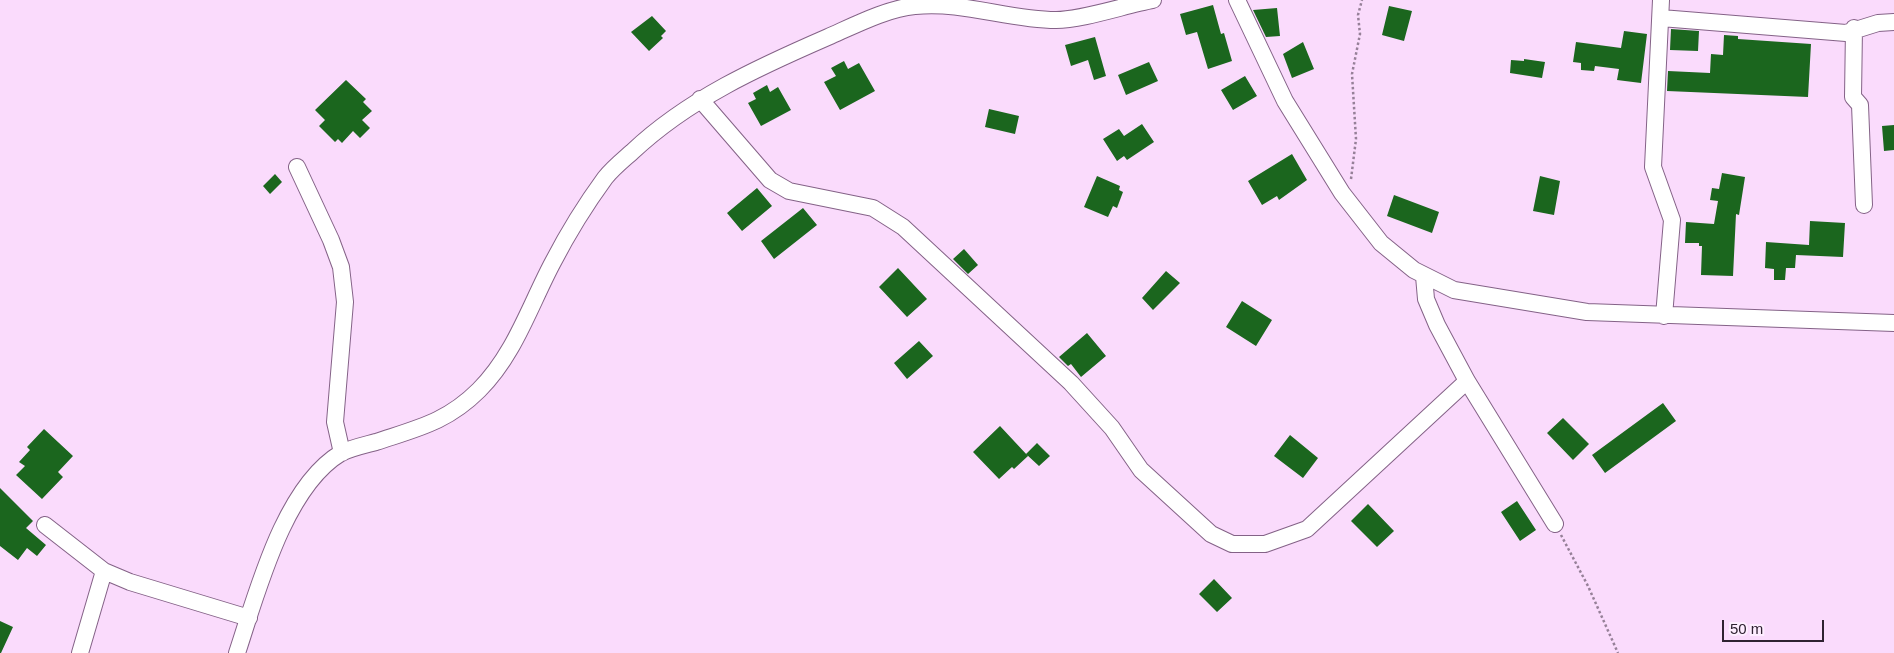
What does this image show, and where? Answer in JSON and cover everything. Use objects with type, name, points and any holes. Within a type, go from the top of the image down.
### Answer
[{"type":"street","points":[[237,653],[272,552],[297,500],[317,473],[342,453],[436,422],[465,405],[487,382],[511,346],[532,310],[552,263],[578,218],[607,175],[646,138],[700,99],[783,56],[843,30],[911,6],[937,5],[1014,18],[1060,20],[1153,0]]},
{"type":"street","points":[[1238,0],[1285,101],[1342,193],[1381,242],[1424,276],[1454,290],[1587,312],[1894,324]]},
{"type":"street","points":[[1661,0],[1653,167],[1672,220],[1664,316]]},
{"type":"street","points":[[1661,18],[1846,33],[1854,28],[1894,22]]},
{"type":"street","points":[[1854,28],[1853,97],[1860,105],[1864,205]]},
{"type":"street","points":[[700,99],[770,180],[789,191],[874,208],[903,227],[1071,383],[1112,428],[1141,470],[1211,534],[1232,544],[1265,544],[1307,529],[1467,381]]},
{"type":"street","points":[[297,167],[331,240],[341,267],[345,302],[335,422],[342,453]]},
{"type":"street","points":[[1424,276],[1426,299],[1467,381],[1555,524]]},
{"type":"street","points":[[45,525],[104,571],[130,582],[249,618]]},
{"type":"street","points":[[80,653],[104,571]]},
{"type":"path","points":[[1342,193],[1351,179],[1356,139],[1352,74],[1360,34],[1358,15],[1362,0]]},
{"type":"path","points":[[1555,524],[1588,586],[1618,653]]},
{"type":"building","points":[[1213,5],[1221,34],[1224,33],[1232,61],[1208,69],[1197,32],[1186,35],[1180,14]]},
{"type":"building","points":[[1389,6],[1412,11],[1404,41],[1382,35]]},
{"type":"building","points":[[1277,8],[1280,36],[1266,37],[1253,10]]},
{"type":"building","points":[[652,16],[666,31],[661,36],[663,38],[649,51],[631,32]]},
{"type":"building","points":[[1671,29],[1699,31],[1698,51],[1670,50]]},
{"type":"building","points":[[1624,31],[1647,34],[1641,83],[1617,80],[1619,69],[1595,66],[1594,71],[1581,70],[1581,63],[1573,62],[1576,42],[1621,48]]},
{"type":"building","points":[[1724,35],[1738,36],[1738,39],[1811,44],[1808,97],[1667,91],[1668,71],[1710,73],[1711,54],[1723,55]]},
{"type":"building","points":[[1095,37],[1106,76],[1094,80],[1088,60],[1071,66],[1065,45]]},
{"type":"building","points":[[1303,42],[1314,69],[1292,78],[1283,54]]},
{"type":"building","points":[[1524,59],[1545,62],[1542,78],[1510,73],[1511,60],[1524,61]]},
{"type":"building","points":[[844,61],[848,69],[859,63],[875,91],[840,110],[824,82],[836,76],[831,68]]},
{"type":"building","points":[[1149,62],[1158,81],[1126,95],[1118,75]]},
{"type":"building","points":[[1245,76],[1257,96],[1233,110],[1221,90]]},
{"type":"building","points":[[346,80],[366,99],[363,102],[372,111],[362,120],[370,128],[360,138],[353,131],[342,143],[338,139],[335,142],[319,126],[325,120],[315,110]]},
{"type":"building","points":[[767,85],[770,92],[778,87],[791,110],[761,126],[748,103],[756,99],[753,93]]},
{"type":"building","points":[[989,109],[1019,116],[1015,134],[985,127]]},
{"type":"building","points":[[1142,124],[1154,142],[1127,160],[1124,156],[1117,161],[1103,139],[1119,129],[1124,136]]},
{"type":"building","points":[[1894,125],[1894,150],[1884,151],[1882,126]]},
{"type":"building","points":[[1292,154],[1307,180],[1279,200],[1277,196],[1262,205],[1248,181]]},
{"type":"building","points":[[1722,173],[1745,177],[1739,215],[1736,214],[1733,276],[1701,275],[1702,246],[1699,246],[1699,243],[1685,243],[1686,222],[1714,224],[1718,201],[1710,200],[1712,188],[1719,189]]},
{"type":"building","points":[[275,174],[282,182],[270,194],[263,186]]},
{"type":"building","points":[[1097,176],[1120,186],[1119,190],[1123,192],[1117,208],[1113,206],[1108,217],[1084,207]]},
{"type":"building","points":[[1540,176],[1560,181],[1554,215],[1533,211]]},
{"type":"building","points":[[757,188],[772,206],[742,231],[727,213]]},
{"type":"building","points":[[1394,195],[1439,212],[1432,233],[1387,216]]},
{"type":"building","points":[[803,208],[817,225],[774,259],[761,241]]},
{"type":"building","points":[[1810,221],[1845,223],[1843,257],[1796,255],[1795,268],[1786,268],[1785,280],[1774,280],[1774,269],[1765,268],[1766,242],[1809,245]]},
{"type":"building","points":[[964,249],[978,265],[968,274],[953,259]]},
{"type":"building","points":[[898,268],[927,299],[907,317],[879,287]]},
{"type":"building","points":[[1166,271],[1180,283],[1153,310],[1142,298]]},
{"type":"building","points":[[1242,301],[1272,320],[1256,346],[1226,327]]},
{"type":"building","points":[[1087,333],[1106,356],[1081,377],[1071,364],[1068,366],[1059,357]]},
{"type":"building","points":[[919,341],[933,356],[907,379],[894,363]]},
{"type":"building","points":[[1663,403],[1676,421],[1605,473],[1592,455]]},
{"type":"building","points":[[1563,418],[1589,444],[1573,460],[1547,433]]},
{"type":"building","points":[[1000,426],[1028,456],[999,479],[973,452]]},
{"type":"building","points":[[44,429],[73,456],[58,472],[63,477],[42,499],[16,475],[25,466],[19,462],[30,450],[27,447]]},
{"type":"building","points":[[1290,435],[1318,458],[1303,478],[1274,456]]},
{"type":"building","points":[[1037,443],[1050,456],[1039,466],[1026,454]]},
{"type":"building","points":[[0,488],[33,521],[26,528],[46,545],[37,556],[27,548],[18,560],[0,546]]},
{"type":"building","points":[[1517,501],[1536,530],[1520,541],[1501,512]]},
{"type":"building","points":[[1368,504],[1394,531],[1377,547],[1351,521]]},
{"type":"building","points":[[1214,579],[1232,598],[1217,612],[1199,594]]},
{"type":"building","points":[[0,621],[13,627],[1,653],[0,653]]}]
